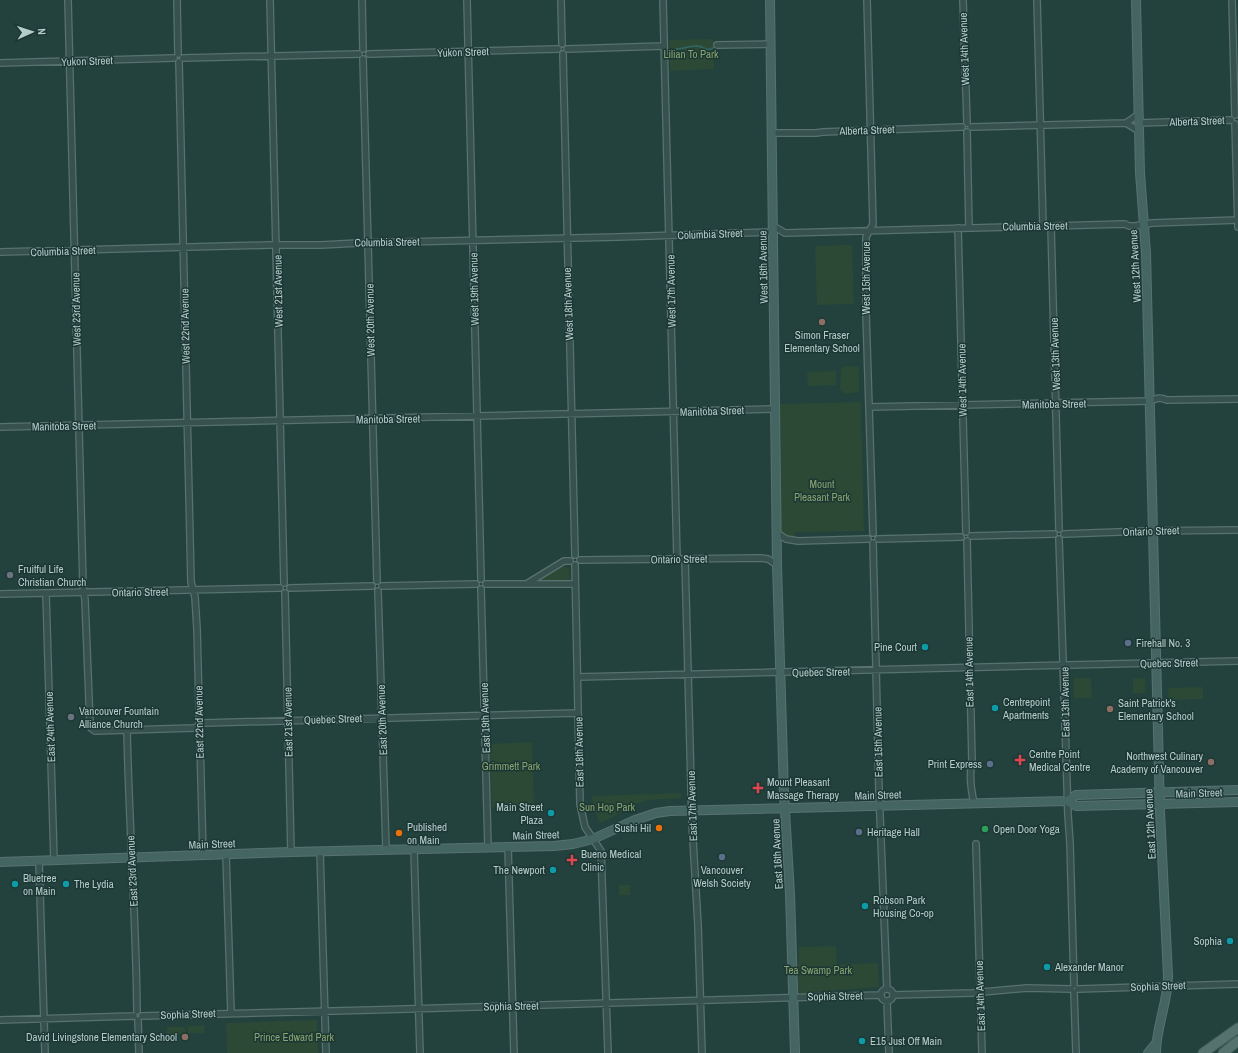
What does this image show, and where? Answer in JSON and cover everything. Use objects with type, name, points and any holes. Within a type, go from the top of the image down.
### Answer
[{"type":"main road","points":[[1204,1053],[1238,1028]]},
{"type":"main road","points":[[1223,1053],[1238,1041]]},
{"type":"street","name":"West 23rd Avenue","points":[[68,0],[78,426],[84,593]]},
{"type":"street","name":"West 22nd Avenue","points":[[177,0],[191,582],[193,590]]},
{"type":"street","name":"West 21st Avenue","points":[[270,0],[284,583]]},
{"type":"street","points":[[362,0],[363,49],[360,50],[359,54],[363,59],[367,58],[369,54],[363,49]]},
{"type":"street","name":"West 19th Avenue","points":[[467,0],[481,579]]},
{"type":"street","points":[[561,0],[562,44],[558,49],[559,52],[563,54],[567,49]]},
{"type":"street","name":"West 17th Avenue","points":[[663,0],[674,412],[676,559]]},
{"type":"street","name":"West 16th Avenue","points":[[770,0],[777,534]]},
{"type":"street","name":"West 15th Avenue","points":[[867,0],[872,224],[866,238],[866,247],[873,533]]},
{"type":"street","name":"West 14th Avenue","points":[[962,0],[969,228]]},
{"type":"street","points":[[1037,0],[1043,226]]},
{"type":"street","name":"West 12th Avenue","points":[[1136,0],[1140,173],[1146,253],[1153,531]]},
{"type":"street","points":[[1232,0],[1238,227]]},
{"type":"street","points":[[562,44],[566,46],[567,49]]},
{"type":"street","points":[[716,45],[770,44]]},
{"type":"street","points":[[567,49],[664,46]]},
{"type":"street","name":"Yukon Street","points":[[369,54],[558,49]]},
{"type":"street","name":"Yukon Street","points":[[0,63],[359,54]]},
{"type":"street","name":"West 18th Avenue","points":[[563,54],[574,555]]},
{"type":"street","name":"West 20th Avenue","points":[[363,59],[377,581]]},
{"type":"street","points":[[1126,123],[1139,114]]},
{"type":"street","name":"Alberta Street","points":[[1139,127],[1235,120]]},
{"type":"street","points":[[1126,123],[1139,127]]},
{"type":"street","name":"Alberta Street","points":[[772,133],[816,133],[870,130],[1126,123]]},
{"type":"street","name":"Columbia Street","points":[[783,233],[1125,224],[1129,226],[1238,221]]},
{"type":"street","name":"West 13th Avenue","points":[[1051,226],[1059,529]]},
{"type":"street","name":"West 14th Avenue","points":[[958,228],[966,532]]},
{"type":"street","points":[[773,233],[783,233]]},
{"type":"street","points":[[773,233],[783,233]]},
{"type":"street","name":"Columbia Street","points":[[0,252],[773,233]]},
{"type":"street","name":"Manitoba Street","points":[[869,407],[1056,404],[1150,401],[1158,398],[1167,400],[1238,399]]},
{"type":"street","name":"Manitoba Street","points":[[0,427],[776,409]]},
{"type":"street","points":[[1059,529],[1063,531],[1064,534],[1063,537],[1059,539],[1056,538],[1054,534],[1056,530],[1059,529]]},
{"type":"street","name":"Ontario Street","points":[[1064,534],[1238,530]]},
{"type":"street","name":"East 12th Avenue","points":[[1153,531],[1160,805],[1168,957],[1168,986],[1156,1042],[1156,1053]]},
{"type":"street","points":[[961,537],[963,533],[966,532],[970,533],[971,536],[1054,534]]},
{"type":"street","points":[[868,539],[869,535],[873,533],[878,538],[961,537],[966,541],[970,540],[971,536]]},
{"type":"street","points":[[777,534],[786,539],[798,541],[868,539],[869,542],[873,543],[876,542],[878,538]]},
{"type":"street","name":"East 16th Avenue","points":[[777,534],[780,672],[790,894],[795,1053]]},
{"type":"street","name":"East 13th Avenue","points":[[1059,539],[1076,1053]]},
{"type":"street","name":"East 14th Avenue","points":[[966,541],[970,667],[971,788],[974,803]]},
{"type":"street","name":"East 15th Avenue","points":[[873,543],[880,807],[887,989]]},
{"type":"street","points":[[528,583],[564,561],[570,561],[575,565],[579,563],[580,560],[578,556],[574,555],[570,561]]},
{"type":"street","name":"Ontario Street","points":[[580,560],[760,558],[768,559],[777,565]]},
{"type":"street","name":"East 17th Avenue","points":[[686,559],[692,810],[702,1053]]},
{"type":"street","name":"East 18th Avenue","points":[[575,565],[581,810],[585,827],[601,851],[608,1053]]},
{"type":"street","points":[[476,584],[477,580],[481,579],[484,580],[486,584]]},
{"type":"street","points":[[372,586],[374,582],[377,581],[381,582],[382,586]]},
{"type":"street","points":[[284,583],[288,584],[290,588],[288,592],[285,593],[282,592],[280,588],[284,583]]},
{"type":"street","points":[[382,586],[476,584],[481,589],[485,587],[486,584],[575,584]]},
{"type":"street","points":[[372,586],[374,590],[378,591],[382,586]]},
{"type":"street","points":[[290,588],[372,586]]},
{"type":"street","name":"Ontario Street","points":[[0,594],[280,588]]},
{"type":"street","name":"East 19th Avenue","points":[[481,589],[488,847]]},
{"type":"street","name":"East 22nd Avenue","points":[[193,590],[197,622],[202,855]]},
{"type":"street","name":"East 20th Avenue","points":[[378,591],[386,849]]},
{"type":"street","name":"Quebec Street","points":[[84,593],[90,724],[91,728],[95,731],[195,728],[204,722],[578,713]]},
{"type":"street","name":"East 21st Avenue","points":[[285,593],[291,852]]},
{"type":"street","name":"East 24th Avenue","points":[[46,594],[54,860]]},
{"type":"street","name":"Quebec Street","points":[[577,677],[1064,664],[1238,661]]},
{"type":"street","name":"East 23rd Avenue","points":[[127,730],[139,1053]]},
{"type":"street","name":"Main Street","points":[[0,862],[386,849],[565,845],[593,839],[634,820],[649,815],[670,811],[880,807],[1067,800],[1076,795],[1238,790]]},
{"type":"street","name":"Main Street","points":[[1067,800],[1076,806],[1238,802]]},
{"type":"street","name":"East 14th Avenue","points":[[976,844],[982,1053]]},
{"type":"street","points":[[508,846],[514,1053]]},
{"type":"street","points":[[414,849],[420,1053]]},
{"type":"street","points":[[320,851],[326,1053]]},
{"type":"street","points":[[226,854],[231,1013]]},
{"type":"street","points":[[39,861],[45,1053]]},
{"type":"street","name":"Sophia Street","points":[[893,994],[980,992],[1027,988],[1074,989],[1238,984]]},
{"type":"street","points":[[887,989],[892,991],[893,994],[892,998],[887,1001],[882,998],[881,995],[883,990],[887,989]]},
{"type":"street","name":"Sophia Street","points":[[0,1020],[881,995]]},
{"type":"street","points":[[887,1001],[889,1053]]},
{"type":"street","name":"East 12th Avenue","points":[[1148,1053],[1156,1042]]},
{"type":"green space","name":"Lilian To Park","points":[[713,39],[714,69],[670,71],[669,40]]},
{"type":"green space","points":[[852,245],[854,304],[817,305],[815,246]]},
{"type":"green space","points":[[845,366],[859,367],[859,392],[846,394],[840,390],[841,369]]},
{"type":"green space","points":[[836,371],[836,385],[808,386],[807,372]]},
{"type":"green space","name":"Mount Pleasant Park","points":[[861,402],[864,531],[796,532],[794,536],[785,537],[781,533],[781,422],[779,420],[779,404]]},
{"type":"green space","points":[[562,567],[569,568],[570,581],[540,582],[539,580]]},
{"type":"green space","points":[[1074,678],[1091,678],[1092,698],[1074,698]]},
{"type":"green space","points":[[1145,678],[1145,693],[1133,693],[1133,679]]},
{"type":"green space","points":[[1203,687],[1203,699],[1169,700],[1168,688]]},
{"type":"green space","name":"Grimmett Park","points":[[532,742],[534,805],[492,807],[490,744]]},
{"type":"green space","name":"Sun Hop Park","points":[[681,793],[681,798],[648,800],[628,807],[615,816],[600,823],[594,809],[592,796]]},
{"type":"green space","points":[[619,885],[630,885],[630,895],[619,895]]},
{"type":"green space","name":"Tea Swamp Park","points":[[836,946],[837,965],[878,963],[879,987],[811,992],[807,994],[799,993],[797,984],[799,947]]},
{"type":"green space","name":"Prince Edward Park","points":[[317,1020],[318,1053],[227,1053],[226,1023]]},
{"type":"green space","points":[[204,1025],[205,1033],[188,1033],[188,1026]]},
{"type":"green space","points":[[167,1027],[185,1027],[185,1034],[167,1035]]},
{"type":"waterway","points":[[676,49],[696,46],[707,49],[713,48]]},
{"type":"place","name":"Simon Fraser Elementary School","points":[[822,322]]},
{"type":"place","name":"Fruitful Life Christian Church","points":[[10,575]]},
{"type":"place","name":"Firehall No. 3","points":[[1128,643]]},
{"type":"place","name":"Pine Court","points":[[925,647]]},
{"type":"place","name":"Centrepoint Apartments","points":[[995,708]]},
{"type":"place","name":"Saint Patrick's Elementary School","points":[[1110,709]]},
{"type":"place","name":"Vancouver Fountain Alliance Church","points":[[71,717]]},
{"type":"place","name":"Centre Point Medical Centre","points":[[1020,760]]},
{"type":"place","name":"Northwest Culinary Academy of Vancouver","points":[[1211,762]]},
{"type":"place","name":"Print Express","points":[[990,764]]},
{"type":"place","name":"Mount Pleasant Massage Therapy","points":[[758,788]]},
{"type":"place","name":"Main Street Plaza","points":[[551,813]]},
{"type":"place","name":"Sushi Hil","points":[[659,828]]},
{"type":"place","name":"Open Door Yoga","points":[[985,829]]},
{"type":"place","name":"Heritage Hall","points":[[859,832]]},
{"type":"place","name":"Published on Main","points":[[399,833]]},
{"type":"place","name":"Vancouver Welsh Society","points":[[722,857]]},
{"type":"place","name":"Bueno Medical Clinic","points":[[572,860]]},
{"type":"place","name":"The Newport","points":[[553,870]]},
{"type":"place","name":"Bluetree on Main","points":[[15,884]]},
{"type":"place","name":"The Lydia","points":[[66,884]]},
{"type":"place","name":"Robson Park Housing Co-op","points":[[865,906]]},
{"type":"place","name":"Sophia","points":[[1230,941]]},
{"type":"place","name":"Alexander Manor","points":[[1047,967]]},
{"type":"place","name":"David Livingstone Elementary School","points":[[185,1037]]},
{"type":"place","name":"E15 Just Off Main","points":[[862,1041]]}]
